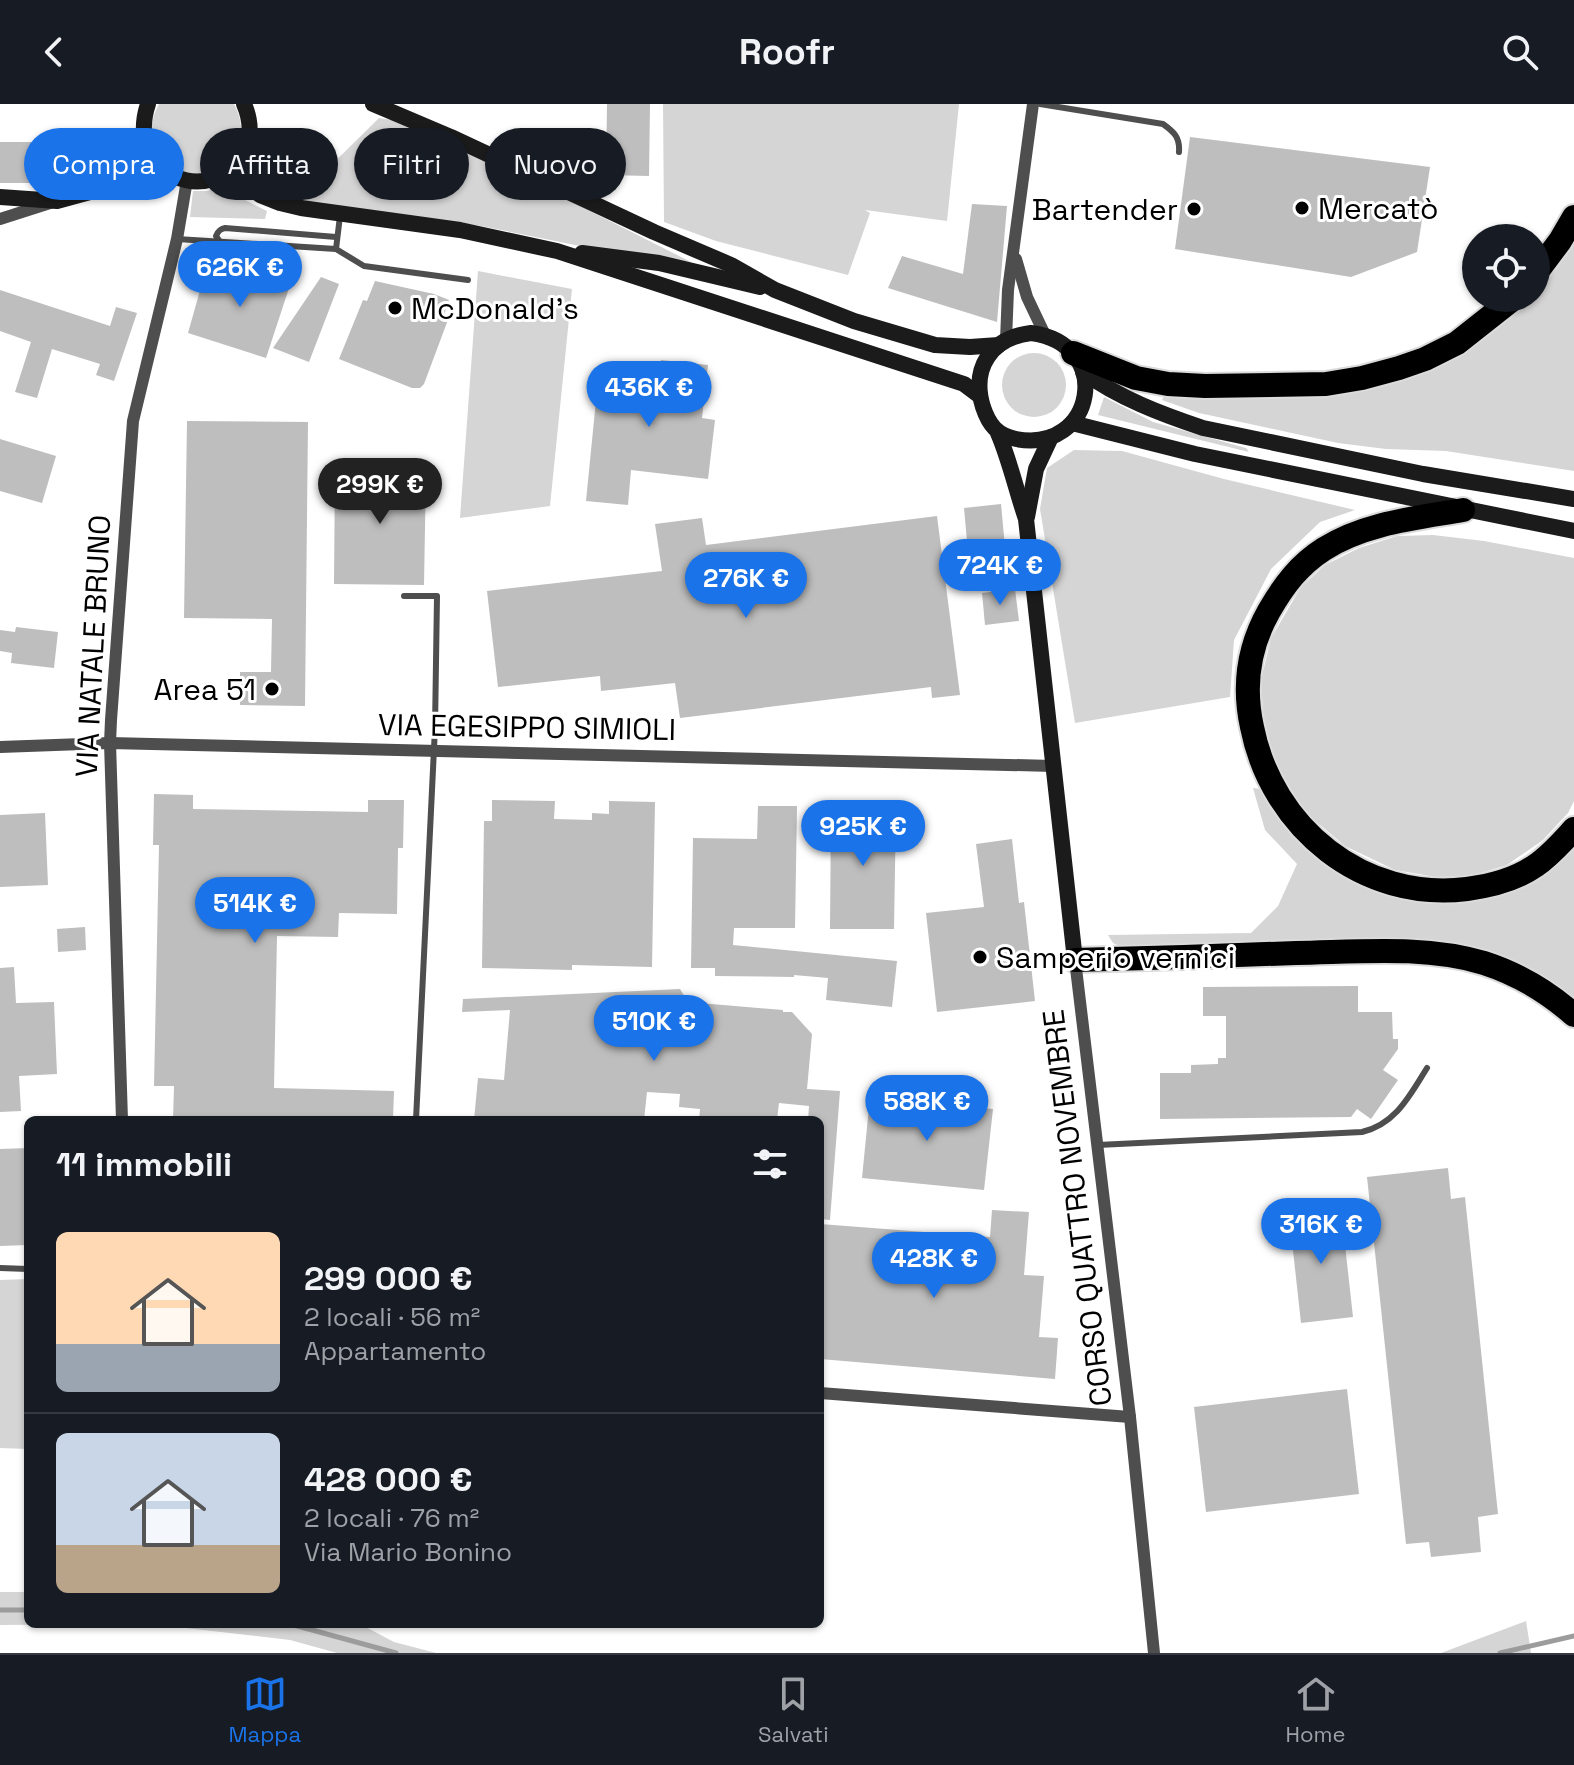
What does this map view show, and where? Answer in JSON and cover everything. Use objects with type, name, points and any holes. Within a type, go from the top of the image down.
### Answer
[{"type":"highway","points":[[1550,254],[1574,217]]},
{"type":"highway","points":[[1078,363],[1168,384],[1326,384],[1362,378],[1425,359],[1457,343],[1496,312]]},
{"type":"highway","points":[[1463,510],[1358,532],[1327,547],[1301,565],[1283,587],[1251,652],[1247,682],[1255,744],[1265,773],[1300,827],[1324,849],[1385,882],[1417,890],[1479,888],[1510,880],[1535,866],[1574,829]]},
{"type":"highway","points":[[1075,960],[1424,953],[1456,957],[1512,974],[1557,1000],[1574,1015]]},
{"type":"main road","points":[[143,128],[148,104]]},
{"type":"main road","points":[[244,104],[249,114],[250,128]]},
{"type":"main road","points":[[373,104],[731,265],[775,290],[854,321],[935,345],[970,347],[1031,333],[1066,344],[1078,363],[1086,389],[1082,408],[1063,431],[1051,437],[1018,439],[998,433],[987,420],[980,396],[981,367],[1002,342]]},
{"type":"main road","points":[[184,179],[200,181]]},
{"type":"main road","points":[[0,197],[61,200]]},
{"type":"main road","points":[[272,200],[301,208],[460,230],[557,251],[964,384],[980,396]]},
{"type":"main road","points":[[557,251],[659,263],[775,290]]},
{"type":"main road","points":[[1078,363],[1108,389],[1172,418],[1203,428],[1423,474],[1574,499]]},
{"type":"main road","points":[[1072,423],[1195,454],[1573,531]]},
{"type":"main road","name":"CORSO QUATTRO NOVEMBRE","points":[[998,433],[1010,460],[1026,519],[1075,960]]},
{"type":"main road","name":"CORSO QUATTRO NOVEMBRE","points":[[1026,519],[1036,469],[1051,437]]},
{"type":"street","points":[[1002,342],[1033,104]]},
{"type":"street","name":"VIA NATALE BRUNO","points":[[122,1116],[110,743],[133,421],[177,239],[187,180]]},
{"type":"street","points":[[0,219],[57,201]]},
{"type":"street","points":[[1014,252],[1027,297],[1045,335]]},
{"type":"street","name":"VIA EGESIPPO SIMIOLI","points":[[0,747],[110,743],[1053,766]]},
{"type":"street","name":"CORSO QUATTRO NOVEMBRE","points":[[1075,960],[1130,1417],[1154,1653]]},
{"type":"street","points":[[824,1393],[1130,1417]]},
{"type":"lane","points":[[1040,104],[1163,124],[1176,133],[1179,152]]},
{"type":"lane","points":[[336,249],[341,213]]},
{"type":"lane","points":[[220,242],[216,236],[225,228],[336,237]]},
{"type":"lane","points":[[177,239],[336,249],[364,266],[468,280]]},
{"type":"lane","points":[[404,596],[437,596],[416,1116]]},
{"type":"lane","points":[[1098,1145],[1377,1129],[1400,1110],[1427,1068]]},
{"type":"lane","points":[[0,1268],[24,1269]]},
{"type":"shaded area","points":[[159,104],[234,104],[241,128],[200,128],[200,173],[185,173],[184,128],[152,128]]},
{"type":"shaded area","points":[[663,104],[959,104],[947,221],[865,210],[870,213],[848,275],[716,241],[664,222]]},
{"type":"shaded area","points":[[379,118],[426,128],[369,128]]},
{"type":"shaded area","points":[[354,143],[354,200],[469,200],[469,150],[485,158],[485,200],[568,200],[691,262],[595,249],[481,226],[295,201],[338,200],[338,159]]},
{"type":"shaded area","points":[[193,191],[200,191],[200,200],[245,200],[267,211],[265,219],[190,217]]},
{"type":"shaded area","points":[[1574,232],[1574,471],[1446,451],[1386,449],[1338,443],[1199,413],[1162,400],[1165,394],[1343,390],[1497,312],[1550,312],[1550,269]]},
{"type":"shaded area","points":[[478,271],[572,289],[550,506],[460,518]]},
{"type":"shaded area","points":[[1034,353],[1052,359],[1060,367],[1066,385],[1060,403],[1052,411],[1034,417],[1016,411],[1008,403],[1002,385],[1008,367],[1016,359]]},
{"type":"shaded area","points":[[1104,397],[1153,422],[1246,448],[1249,452],[1098,415]]},
{"type":"shaded area","points":[[1074,450],[1122,451],[1355,510],[1320,522],[1271,569],[1234,640],[1230,697],[1075,723],[1040,509],[1047,468]]},
{"type":"shaded area","points":[[1433,535],[1574,558],[1574,801],[1568,813],[1543,840],[1507,865],[1471,876],[1436,877],[1395,870],[1345,846],[1307,814],[1280,774],[1264,728],[1261,680],[1271,638],[1301,587],[1325,565],[1359,548],[1397,536]]},
{"type":"shaded area","points":[[1253,788],[1261,789],[1287,827],[1334,867],[1463,899],[1574,842],[1574,1003],[1527,970],[1122,947],[1113,943],[1108,935],[1251,933],[1278,906],[1297,864],[1265,830]]},
{"type":"shaded area","points":[[24,1279],[24,1449],[0,1448],[0,1280]]},
{"type":"shaded area","points":[[0,1592],[24,1592],[24,1625],[0,1625]]},
{"type":"shaded area","points":[[1526,1621],[1531,1653],[1441,1653]]},
{"type":"shaded area","points":[[186,1628],[368,1628],[394,1642],[436,1653],[337,1653],[290,1640]]},
{"type":"building","points":[[607,104],[650,104],[649,176],[626,175],[626,128],[607,128]]},
{"type":"building","name":"Mercatò","points":[[1190,137],[1430,167],[1417,252],[1351,277],[1175,249]]},
{"type":"building","points":[[0,142],[24,142],[24,183],[0,183]]},
{"type":"building","points":[[972,204],[1007,206],[997,322],[888,288],[902,256],[963,274]]},
{"type":"building","points":[[206,269],[293,276],[266,358],[188,333]]},
{"type":"building","points":[[321,277],[339,284],[309,362],[273,348]]},
{"type":"building","points":[[375,281],[449,300],[444,315],[449,317],[420,388],[412,388],[339,359],[363,300],[367,301]]},
{"type":"building","points":[[0,290],[110,326],[116,307],[137,313],[114,381],[96,375],[100,364],[52,349],[37,398],[15,392],[31,342],[0,331]]},
{"type":"building","points":[[661,360],[708,365],[702,418],[715,420],[708,479],[631,470],[628,505],[586,501],[599,370],[659,377]]},
{"type":"building","points":[[187,421],[308,422],[305,706],[240,705],[240,672],[271,672],[272,619],[184,618]]},
{"type":"building","points":[[0,439],[56,456],[42,503],[0,491]]},
{"type":"building","points":[[335,468],[426,469],[424,585],[334,584]]},
{"type":"building","points":[[1001,504],[1005,547],[971,550],[970,540],[967,541],[964,508]]},
{"type":"building","points":[[937,516],[960,695],[932,698],[931,687],[680,718],[675,683],[601,691],[600,676],[498,687],[487,591],[662,571],[655,524],[702,518],[706,545]]},
{"type":"building","points":[[1015,589],[1019,621],[985,625],[982,593]]},
{"type":"building","points":[[16,627],[58,632],[54,668],[11,663],[12,653],[0,651],[0,630],[15,632]]},
{"type":"building","points":[[154,794],[193,795],[193,809],[368,812],[368,800],[404,800],[403,848],[398,848],[397,914],[339,913],[338,937],[277,936],[274,1088],[394,1091],[393,1116],[173,1116],[174,1086],[154,1086],[159,845],[153,845]]},
{"type":"building","points":[[492,800],[555,801],[554,819],[592,820],[592,813],[609,814],[609,801],[655,802],[652,967],[572,965],[572,970],[482,968],[484,821],[492,821]]},
{"type":"building","points":[[758,806],[797,806],[795,928],[734,928],[733,945],[897,961],[892,1007],[826,1000],[828,978],[715,976],[715,968],[691,968],[693,838],[757,839]]},
{"type":"building","points":[[831,808],[896,808],[894,929],[830,929]]},
{"type":"building","points":[[45,813],[48,885],[0,887],[0,815]]},
{"type":"building","name":"Samperio vernici","points":[[1012,839],[1019,903],[1024,902],[1035,1001],[937,1012],[926,913],[984,907],[976,844]]},
{"type":"building","points":[[85,927],[86,950],[58,952],[57,929]]},
{"type":"building","points":[[14,967],[16,1003],[54,1002],[57,1074],[19,1076],[21,1111],[0,1112],[0,968]]},
{"type":"building","points":[[1358,986],[1358,1012],[1392,1012],[1393,1039],[1398,1039],[1398,1049],[1383,1070],[1398,1080],[1371,1119],[1357,1109],[1351,1117],[1160,1119],[1160,1073],[1191,1073],[1191,1065],[1218,1064],[1218,1058],[1226,1058],[1226,1016],[1203,1016],[1203,987]]},
{"type":"building","points":[[680,989],[688,1002],[792,1012],[812,1034],[807,1089],[840,1091],[830,1220],[824,1219],[824,1116],[808,1116],[809,1106],[779,1103],[777,1116],[699,1116],[700,1109],[679,1107],[680,1094],[647,1092],[644,1116],[474,1116],[478,1078],[504,1080],[510,1010],[462,1012],[463,999]]},
{"type":"building","points":[[870,1097],[993,1109],[984,1190],[862,1178]]},
{"type":"building","points":[[24,1148],[24,1245],[0,1246],[0,1149]]},
{"type":"building","points":[[1448,1168],[1451,1199],[1465,1197],[1498,1514],[1478,1517],[1481,1552],[1431,1557],[1429,1542],[1406,1544],[1367,1177]]},
{"type":"building","points":[[1341,1209],[1353,1317],[1301,1323],[1289,1214]]},
{"type":"building","points":[[992,1210],[1029,1212],[1024,1275],[1044,1276],[1039,1337],[1058,1338],[1055,1379],[824,1359],[824,1224],[990,1237]]},
{"type":"building","points":[[1347,1389],[1359,1494],[1206,1512],[1194,1407]]},
{"type":"waterway","points":[[0,1610],[24,1610]]},
{"type":"waterway","points":[[305,1628],[396,1653]]},
{"type":"waterway","points":[[1500,1653],[1574,1636]]},
{"type":"place","name":"Mercatò","points":[[1302,208]]},
{"type":"place","name":"Bartender","points":[[1194,209]]},
{"type":"place","name":"McDonald's","points":[[395,308]]},
{"type":"place","name":"Area 51","points":[[272,689]]},
{"type":"place","name":"Samperio vernici","points":[[980,957]]}]
